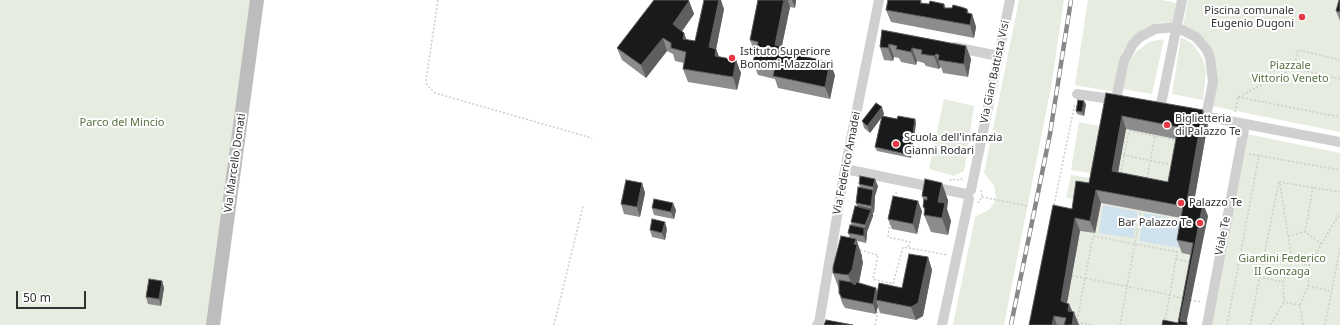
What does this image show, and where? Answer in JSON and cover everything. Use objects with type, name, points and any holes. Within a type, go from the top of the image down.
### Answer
[{"type":"street","name":"Via Marcello Donati","points":[[213,325],[257,0]]},
{"type":"street","name":"Via Federico Amadei","points":[[818,324],[846,169],[877,32],[879,0]]},
{"type":"street","name":"Via Gian Battista Visi","points":[[942,325],[1010,0]]},
{"type":"street","points":[[1160,109],[1182,0]]},
{"type":"street","points":[[1116,100],[1124,61],[1133,44],[1144,34],[1155,29],[1176,27],[1196,37],[1207,50],[1210,58],[1213,82],[1206,116]]},
{"type":"street","points":[[943,44],[998,56]]},
{"type":"street","points":[[1076,94],[1131,102]]},
{"type":"street","points":[[1183,112],[1340,142]]},
{"type":"street","name":"Viale Te","points":[[1207,325],[1245,124]]},
{"type":"street","points":[[846,169],[969,195]]},
{"type":"street","points":[[818,324],[832,325]]},
{"type":"path","points":[[438,0],[426,80],[427,85],[435,93],[592,138]]},
{"type":"path","points":[[1294,68],[1298,50],[1340,60]]},
{"type":"path","points":[[1238,96],[1294,68],[1340,79]]},
{"type":"path","points":[[1053,210],[1076,94]]},
{"type":"path","points":[[1238,96],[1340,117]]},
{"type":"path","points":[[1233,121],[1238,96]]},
{"type":"path","points":[[1129,131],[1155,135],[1181,141],[1171,193],[1119,183],[1123,155],[1129,131]]},
{"type":"path","points":[[1146,181],[1155,135]]},
{"type":"path","points":[[1123,155],[1177,166]]},
{"type":"path","points":[[1227,325],[1259,155],[1340,170]]},
{"type":"path","points":[[895,201],[899,180]]},
{"type":"path","points":[[1279,182],[1340,192]]},
{"type":"path","points":[[1272,324],[1284,302],[1283,282],[1292,261],[1279,182]]},
{"type":"path","points":[[1250,325],[1279,182]]},
{"type":"path","points":[[1305,232],[1313,187]]},
{"type":"path","points":[[982,197],[1028,206]]},
{"type":"path","points":[[554,325],[583,206]]},
{"type":"path","points":[[1120,325],[1141,210]]},
{"type":"path","points":[[1303,325],[1300,305],[1308,286],[1309,265],[1340,213]]},
{"type":"path","points":[[891,222],[888,237],[910,242],[908,248]]},
{"type":"path","points":[[1288,236],[1305,232],[1322,244]]},
{"type":"path","points":[[1091,325],[1077,322],[1093,236],[1177,252],[1164,325]]},
{"type":"path","points":[[856,249],[878,255],[873,279],[893,284],[903,247],[949,255]]},
{"type":"path","points":[[1325,325],[1340,248]]},
{"type":"path","points":[[1176,259],[1196,264]]},
{"type":"path","points":[[1292,261],[1309,265]]},
{"type":"path","points":[[1072,276],[1191,300]]},
{"type":"path","points":[[1259,277],[1283,282]]},
{"type":"path","points":[[883,289],[885,282]]},
{"type":"path","points":[[1308,286],[1331,291]]},
{"type":"path","points":[[1284,302],[1300,305]]},
{"type":"path","points":[[875,325],[880,303]]},
{"type":"green space","name":"Parco del Mincio","points":[[0,0],[262,0],[219,325],[0,325]]},
{"type":"green space","points":[[1019,0],[1064,0],[1052,82],[1004,325],[953,325],[975,217],[990,209],[996,199],[994,185],[984,173]]},
{"type":"green space","points":[[1088,0],[1162,0],[1176,3],[1173,22],[1157,23],[1143,30],[1131,39],[1122,52],[1115,92],[1075,85]]},
{"type":"green space","name":"Piazzale Vittorio Veneto","points":[[1188,0],[1340,0],[1340,132],[1212,106],[1216,67],[1183,26]]},
{"type":"green space","points":[[1181,37],[1193,44],[1203,59],[1206,72],[1203,100],[1172,94]]},
{"type":"green space","points":[[1164,39],[1152,94],[1123,89],[1129,62],[1136,52],[1149,42]]},
{"type":"green space","points":[[944,99],[974,106],[964,171],[954,176],[929,169]]},
{"type":"green space","points":[[1079,122],[1104,127],[1095,174],[1071,170]]},
{"type":"green space","points":[[1126,129],[1183,140],[1173,195],[1116,184]]},
{"type":"green space","name":"Giardini Federico II Gonzaga","points":[[1247,134],[1340,153],[1340,325],[1211,325]]},
{"type":"green space","points":[[1071,175],[1096,179],[1079,200],[1066,198]]},
{"type":"green space","points":[[1101,203],[1188,219],[1197,256],[1184,325],[1079,325],[1065,314],[1080,231],[1095,233]]},
{"type":"water","points":[[1103,205],[1138,212],[1133,238],[1099,233]]},
{"type":"water","points":[[1144,213],[1185,221],[1180,248],[1139,241]]},
{"type":"building","points":[[654,0],[689,1],[673,24],[684,33],[683,39],[695,41],[704,0],[719,0],[709,47],[716,49],[715,56],[736,60],[733,77],[683,69],[686,52],[671,48],[671,43],[663,38],[641,65],[617,48]]},
{"type":"building","points":[[758,0],[784,0],[775,45],[780,46],[778,51],[830,62],[825,87],[773,76],[775,67],[753,62],[758,42],[750,40]]},
{"type":"building","points":[[888,0],[921,0],[920,3],[929,4],[930,1],[944,4],[944,8],[952,8],[953,5],[961,7],[967,9],[967,13],[972,14],[970,25],[886,10]]},
{"type":"building","points":[[1340,0],[1340,12],[1336,11]]},
{"type":"building","points":[[882,30],[966,46],[964,64],[938,60],[939,55],[936,54],[934,56],[921,54],[922,50],[912,48],[911,52],[896,49],[897,46],[889,44],[888,48],[880,47]]},
{"type":"building","points":[[1106,93],[1203,110],[1187,201],[1203,203],[1180,321],[1187,322],[1187,325],[1162,325],[1163,320],[1178,323],[1193,243],[1177,240],[1183,206],[1096,190],[1090,221],[1075,218],[1061,301],[1069,304],[1068,311],[1074,312],[1072,325],[1064,325],[1066,318],[1054,316],[1052,325],[1029,325],[1053,205],[1072,209],[1076,181],[1089,183]],"holes":[[[1122,116],[1178,127],[1168,182],[1112,171]]]},
{"type":"building","points":[[1078,100],[1084,101],[1082,112],[1076,111]]},
{"type":"building","points":[[876,103],[882,107],[867,126],[862,121]]},
{"type":"building","points":[[882,116],[897,119],[898,116],[915,119],[910,155],[875,147]]},
{"type":"building","points":[[860,176],[875,179],[873,187],[859,184]]},
{"type":"building","points":[[925,179],[942,183],[938,202],[945,203],[942,218],[924,215],[924,199],[927,200],[927,197],[922,196]]},
{"type":"building","points":[[626,180],[642,183],[637,207],[621,204]]},
{"type":"building","points":[[858,187],[873,190],[871,206],[856,203]]},
{"type":"building","points":[[893,196],[918,201],[913,224],[888,219]]},
{"type":"building","points":[[654,199],[673,203],[671,212],[652,208]]},
{"type":"building","points":[[855,206],[871,210],[865,225],[851,222]]},
{"type":"building","points":[[652,219],[665,222],[662,233],[650,230]]},
{"type":"building","points":[[850,225],[864,228],[864,236],[848,233]]},
{"type":"building","points":[[841,236],[856,239],[854,244],[857,245],[852,270],[848,275],[833,273],[833,267]]},
{"type":"building","points":[[909,254],[928,257],[918,303],[911,307],[876,300],[879,283],[902,288]]},
{"type":"building","points":[[149,279],[162,281],[159,299],[146,297]]},
{"type":"building","points":[[839,280],[851,282],[855,285],[856,282],[876,288],[873,304],[842,298],[839,293]]},
{"type":"building","points":[[826,320],[853,325],[824,325]]},
{"type":"railway","points":[[1011,325],[1050,134],[1071,0]]},
{"type":"place","name":"Piscina comunale Eugenio Dugoni","points":[[1302,17]]},
{"type":"place","name":"Istituto Superiore Bonomi-Mazzolari","points":[[732,58]]},
{"type":"place","name":"Biglietteria di Palazzo Te","points":[[1167,125]]},
{"type":"place","name":"Scuola dell'infanzia Gianni Rodari","points":[[896,144]]},
{"type":"place","name":"Palazzo Te","points":[[1181,203]]},
{"type":"place","name":"Bar Palazzo Te","points":[[1200,223]]}]
